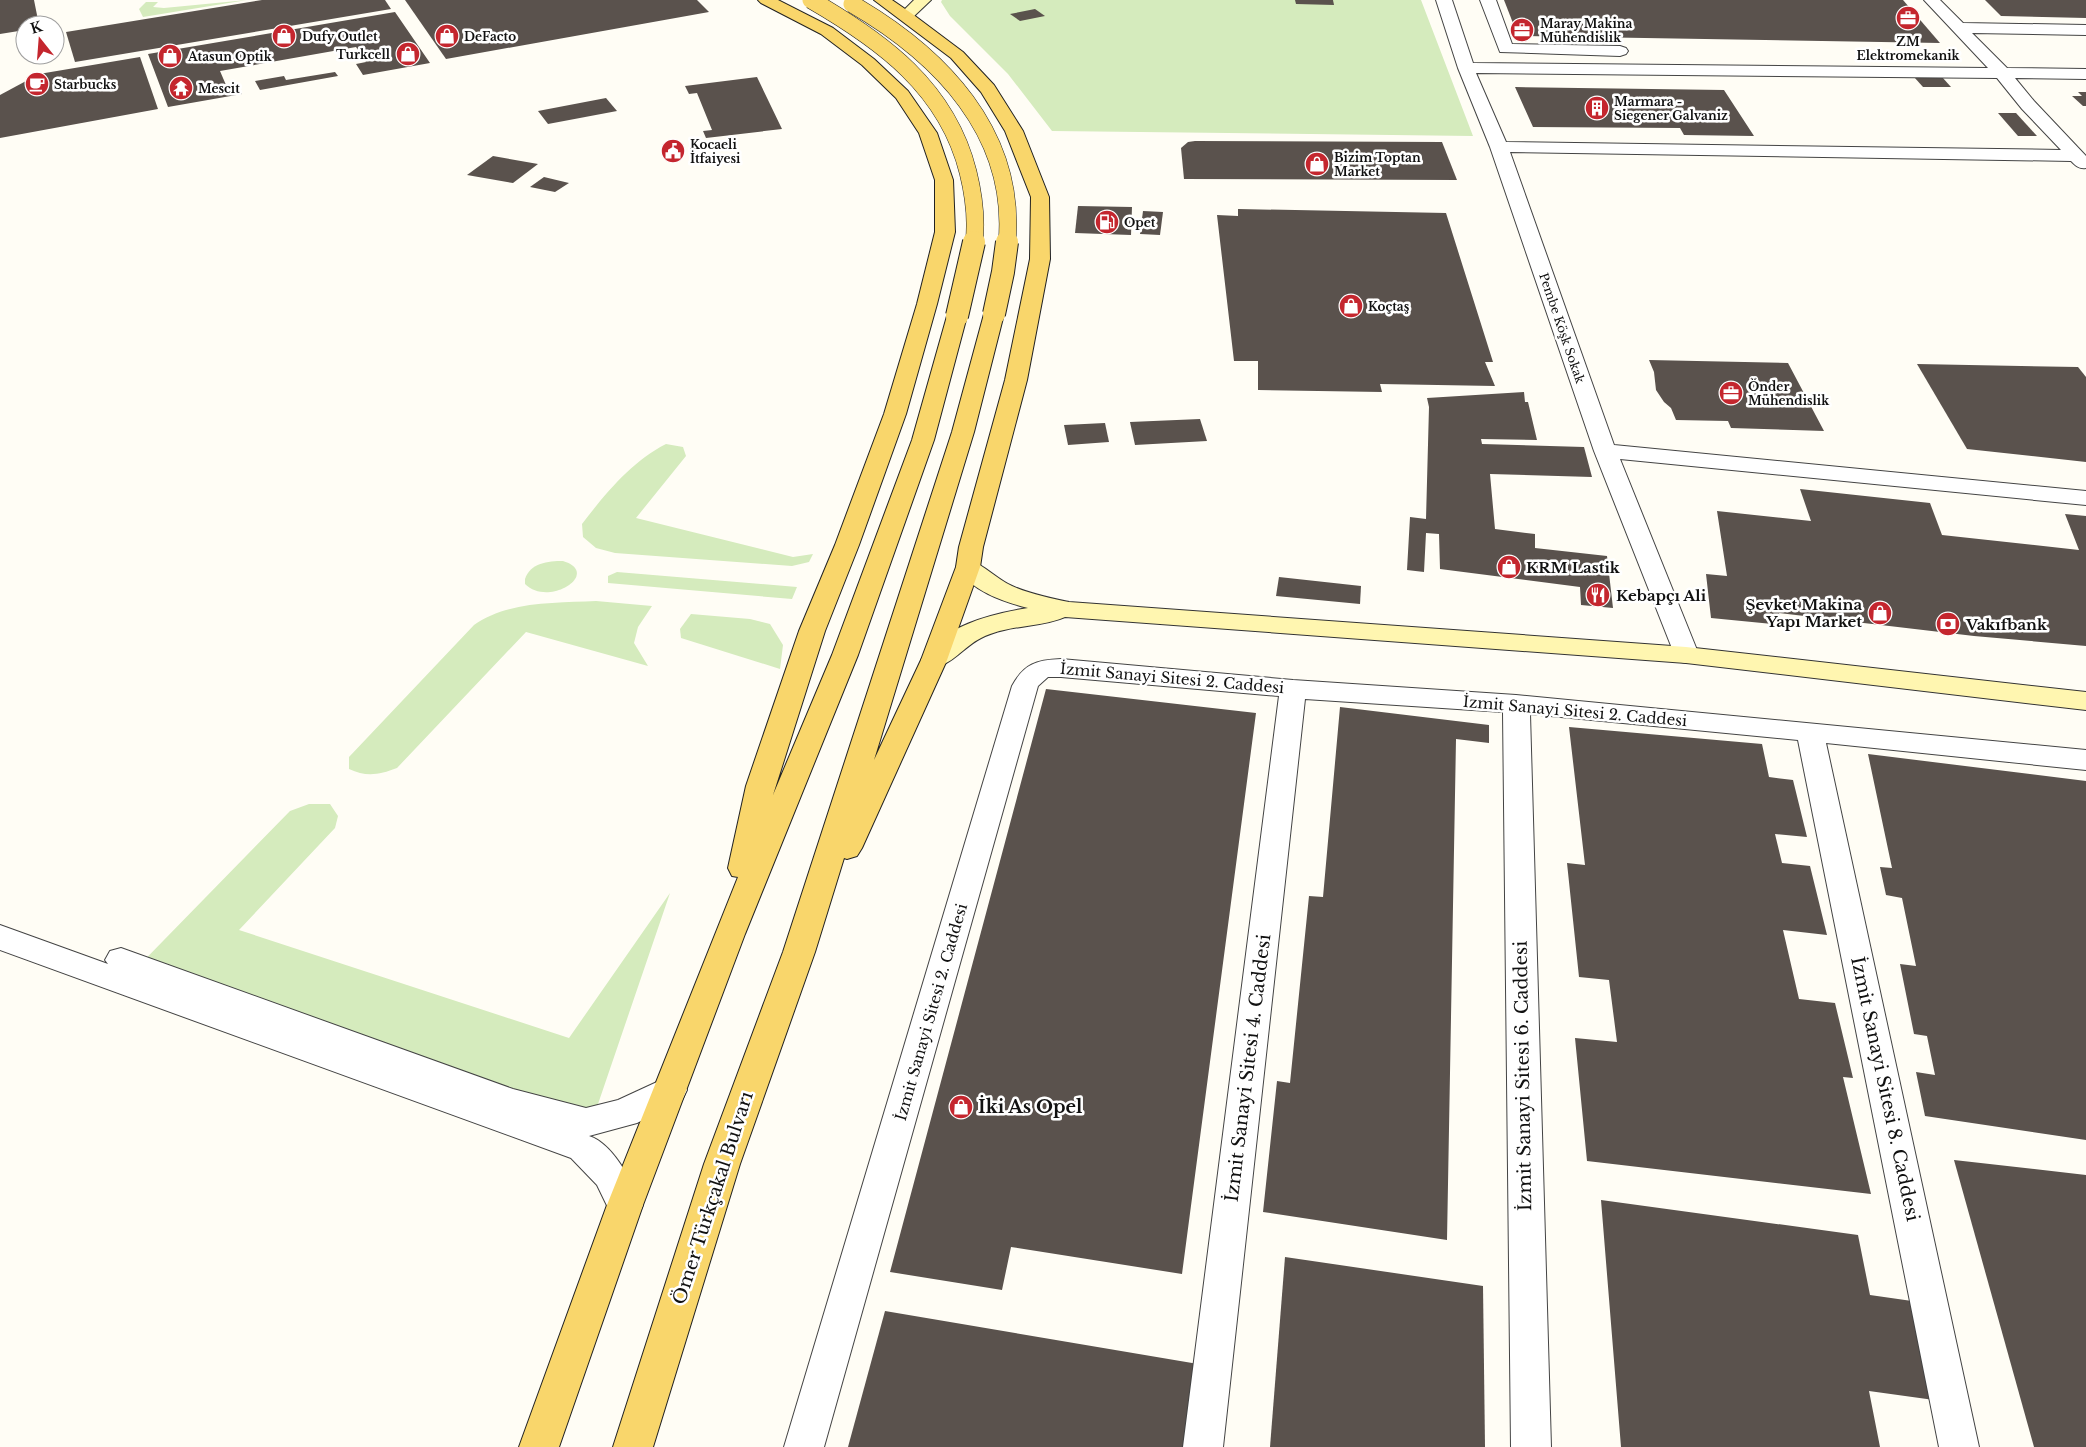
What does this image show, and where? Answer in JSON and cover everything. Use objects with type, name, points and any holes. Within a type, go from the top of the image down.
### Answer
[{"type":"main road","points":[[538,1447],[625,1205],[729,934],[845,655],[923,440],[970,268],[976,214],[968,164],[949,118],[920,80],[878,43],[844,18],[804,7],[766,0]]},
{"type":"main road","points":[[804,7],[823,0]]},
{"type":"main road","points":[[799,952],[963,432],[1004,275],[1008,227],[1005,189],[997,158],[982,125],[960,89],[936,63],[905,37],[844,0]]},
{"type":"main road","points":[[799,952],[934,660],[968,567],[971,547],[1016,380],[1040,259],[1040,197],[1014,131],[988,89],[957,55],[882,0]]},
{"type":"main road","points":[[729,934],[760,786],[812,631],[847,545],[895,414],[928,304],[945,232],[944,180],[928,133],[902,95],[868,62],[827,31],[804,7]]},
{"type":"main road","points":[[827,31],[845,32],[875,29],[896,24],[906,16]]},
{"type":"main road","points":[[868,62],[878,54],[902,48],[931,48],[957,55]]},
{"type":"main road","name":"Ömer Türkçakal Bulvarı","points":[[633,1447],[722,1164],[799,952]]},
{"type":"street","points":[[906,16],[923,0]]},
{"type":"street","name":"Pembe Köşk Sokak","points":[[1444,0],[1466,68],[1499,147],[1605,451],[1686,655]]},
{"type":"street","points":[[1488,0],[1506,49],[1633,51]]},
{"type":"street","points":[[1932,0],[2002,73],[2028,105],[2080,161]]},
{"type":"street","points":[[1959,28],[2086,30]]},
{"type":"street","points":[[1966,56],[1986,56]]},
{"type":"street","points":[[1466,68],[2086,74]]},
{"type":"street","points":[[1499,147],[2080,161]]},
{"type":"street","points":[[1605,451],[2086,498]]},
{"type":"street","points":[[968,567],[981,580],[996,590],[1069,610],[1686,655],[2086,701]]},
{"type":"street","points":[[934,660],[962,638],[985,626],[1013,619],[1069,610]]},
{"type":"street","name":"İzmit Sanayi Sitesi 2. Caddesi","points":[[804,1447],[1022,696],[1030,677],[1036,671],[1046,668],[1061,668],[1294,689],[1516,704],[2086,760]]},
{"type":"street","name":"İzmit Sanayi Sitesi 4. Caddesi","points":[[1203,1447],[1294,689]]},
{"type":"street","name":"İzmit Sanayi Sitesi 6. Caddesi","points":[[1516,704],[1531,1447]]},
{"type":"street","name":"İzmit Sanayi Sitesi 8. Caddesi","points":[[1810,732],[1959,1447]]},
{"type":"street","points":[[0,937],[112,968],[511,1102],[586,1122],[625,1113],[670,1090]]},
{"type":"street","points":[[112,968],[583,1148],[609,1174],[625,1205]]},
{"type":"green space","points":[[247,0],[143,17],[139,9],[146,2],[158,2],[153,7],[164,8]]},
{"type":"green space","points":[[942,0],[1421,0],[1473,136],[1052,131],[1008,74],[950,16],[941,2]]},
{"type":"green space","points":[[666,444],[683,447],[686,456],[636,518],[793,557],[813,554],[809,562],[792,566],[615,553],[596,548],[583,537],[582,524],[620,479],[642,459]]},
{"type":"green space","points":[[563,561],[574,566],[577,573],[574,580],[568,586],[547,592],[535,590],[525,584],[527,574],[535,566],[546,562]]},
{"type":"green space","points":[[617,572],[797,587],[792,599],[608,583],[608,576]]},
{"type":"green space","points":[[596,601],[652,606],[638,627],[634,643],[648,666],[526,632],[397,768],[373,774],[349,769],[349,757],[474,625],[501,611],[517,607],[549,603]]},
{"type":"green space","points":[[691,614],[750,619],[770,624],[783,645],[780,669],[681,638],[680,629]]},
{"type":"green space","points":[[309,804],[330,804],[338,816],[335,828],[239,930],[569,1038],[670,893],[583,1148],[122,983],[290,811]]},
{"type":"building","points":[[0,0],[34,0],[37,15],[15,15],[15,32],[0,34]]},
{"type":"building","points":[[262,0],[385,0],[391,9],[75,62],[66,32]]},
{"type":"building","points":[[405,0],[697,0],[709,12],[446,59]]},
{"type":"building","points":[[1295,0],[1333,0],[1334,5],[1296,4]]},
{"type":"building","points":[[1504,0],[1903,0],[1940,43],[1518,36]]},
{"type":"building","points":[[1985,0],[2086,0],[2086,18],[2001,16]]},
{"type":"building","points":[[1035,9],[1045,16],[1020,21],[1010,14]]},
{"type":"building","points":[[395,12],[430,63],[363,75],[356,64],[366,62],[356,47],[220,71],[226,85],[237,84],[242,94],[168,107],[148,54]]},
{"type":"building","points":[[140,57],[158,109],[0,138],[0,95],[39,74]]},
{"type":"building","points":[[335,72],[338,76],[260,90],[255,81],[284,76],[286,80]]},
{"type":"building","points":[[757,77],[782,129],[706,138],[703,131],[712,130],[697,93],[689,94],[685,86]]},
{"type":"building","points":[[1914,77],[1942,77],[1951,87],[1923,87]]},
{"type":"building","name":"Marmara - Siegener Galvaniz","points":[[1515,87],[1724,90],[1754,136],[1684,135],[1680,128],[1533,127]]},
{"type":"building","points":[[2078,92],[2086,92],[2086,106],[2083,106],[2072,96],[2082,96]]},
{"type":"building","points":[[606,98],[617,111],[548,124],[538,111]]},
{"type":"building","points":[[1998,113],[2016,113],[2037,136],[2018,136]]},
{"type":"building","name":"Bizim Toptan Market","points":[[1188,142],[1442,142],[1457,180],[1184,179],[1181,148]]},
{"type":"building","points":[[493,156],[538,164],[513,183],[467,175]]},
{"type":"building","points":[[544,177],[569,183],[555,192],[530,187]]},
{"type":"building","points":[[1078,206],[1132,207],[1131,235],[1075,233]]},
{"type":"building","name":"Koçtaş","points":[[1238,209],[1446,213],[1493,362],[1485,362],[1495,386],[1380,384],[1382,392],[1258,390],[1258,361],[1234,361],[1217,215],[1238,216]]},
{"type":"building","points":[[1143,211],[1163,212],[1160,235],[1140,234]]},
{"type":"building","name":"Önder Mühendislik","points":[[1649,360],[1788,363],[1824,431],[1731,428],[1728,421],[1676,420],[1671,408],[1664,402],[1656,390],[1654,372]]},
{"type":"building","points":[[1917,364],[2078,367],[2086,377],[2086,462],[1967,449]]},
{"type":"building","points":[[1524,392],[1525,402],[1528,402],[1537,440],[1481,439],[1482,444],[1584,447],[1592,477],[1490,474],[1495,529],[1535,534],[1535,548],[1607,556],[1613,608],[1581,605],[1580,587],[1440,569],[1439,534],[1426,533],[1424,572],[1407,570],[1410,517],[1426,519],[1429,407],[1427,398]]},
{"type":"building","points":[[1200,419],[1207,441],[1135,445],[1130,422]]},
{"type":"building","points":[[1105,423],[1109,442],[1068,445],[1064,425]]},
{"type":"building","points":[[1800,489],[1930,503],[1942,535],[2079,550],[2065,514],[2086,516],[2086,646],[1974,636],[1779,613],[1783,625],[1711,618],[1706,574],[1727,576],[1717,511],[1811,521]]},
{"type":"building","points":[[1279,577],[1361,586],[1360,604],[1276,596]]},
{"type":"building","points":[[1046,689],[1256,713],[1182,1274],[1011,1247],[1002,1290],[890,1272]]},
{"type":"building","points":[[1340,707],[1489,725],[1489,743],[1456,739],[1447,1240],[1263,1212],[1277,1081],[1290,1083],[1309,896],[1323,897]]},
{"type":"building","points":[[1569,727],[1762,744],[1769,777],[1793,780],[1807,837],[1775,834],[1782,863],[1810,866],[1827,935],[1783,930],[1799,999],[1835,1003],[1853,1078],[1843,1077],[1871,1194],[1587,1161],[1575,1038],[1617,1042],[1609,980],[1579,977],[1567,863],[1585,865]]},
{"type":"building","points":[[1868,754],[2086,781],[2086,1140],[1925,1116],[1916,1072],[1935,1075],[1927,1036],[1914,1034],[1900,964],[1916,966],[1902,898],[1886,895],[1880,867],[1892,868]]},
{"type":"building","points":[[1954,1160],[2086,1175],[2086,1447],[2034,1447]]},
{"type":"building","points":[[1601,1200],[1858,1235],[1870,1295],[1912,1301],[1934,1400],[1869,1391],[1880,1447],[1621,1447]]},
{"type":"building","points":[[1285,1257],[1483,1286],[1485,1447],[1270,1447]]},
{"type":"building","points":[[885,1311],[1198,1364],[1188,1447],[848,1447]]},
{"type":"place","name":"ZM Elektromekanik","points":[[1908,18]]},
{"type":"place","name":"Maray Makina Mühendislik","points":[[1522,30]]},
{"type":"place","name":"Dufy Outlet","points":[[284,36]]},
{"type":"place","name":"DeFacto","points":[[447,36]]},
{"type":"place","name":"Turkcell","points":[[408,54]]},
{"type":"place","name":"Atasun Optik","points":[[170,56]]},
{"type":"place","name":"Starbucks","points":[[37,84]]},
{"type":"place","name":"Mescit","points":[[181,88]]},
{"type":"place","name":"Marmara - Siegener Galvaniz","points":[[1597,108]]},
{"type":"place","name":"Kocaeli İtfaiyesi","points":[[673,151]]},
{"type":"place","name":"Bizim Toptan Market","points":[[1317,164]]},
{"type":"place","name":"Opet","points":[[1107,222]]},
{"type":"place","name":"Koçtaş","points":[[1351,306]]},
{"type":"place","name":"Önder Mühendislik","points":[[1731,393]]},
{"type":"place","name":"KRM Lastik","points":[[1509,567]]},
{"type":"place","name":"Kebapçı Ali","points":[[1598,595]]},
{"type":"place","name":"Şevket Makina Yapı Market","points":[[1880,613]]},
{"type":"place","name":"Vakıfbank","points":[[1948,624]]},
{"type":"place","name":"İki As Opel","points":[[961,1107]]}]
